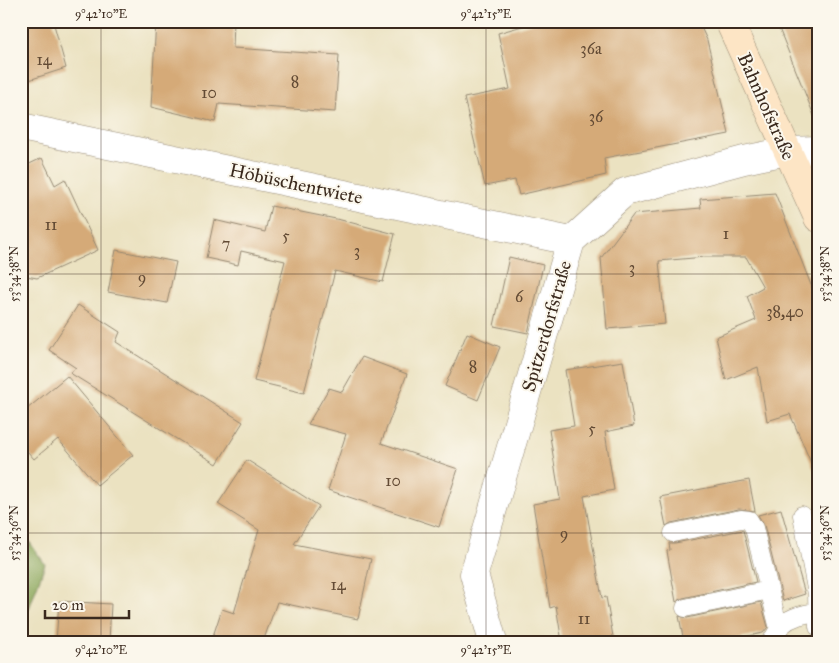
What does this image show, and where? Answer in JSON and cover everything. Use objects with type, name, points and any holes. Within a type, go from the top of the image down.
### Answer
[{"type":"street","name":"Bahnhofstraße","points":[[729,21],[786,151],[818,218]]},
{"type":"street","name":"Höbüschentwiete","points":[[21,127],[571,242]]},
{"type":"street","name":"Spitzerdorfstraße","points":[[493,642],[474,574],[571,242],[625,192],[744,160],[786,151],[818,150]]},
{"type":"lane","points":[[774,636],[788,621],[798,616],[817,620],[817,594],[802,515]]},
{"type":"lane","points":[[673,533],[741,519],[749,520],[754,528],[769,590],[774,636]]},
{"type":"lane","points":[[685,608],[769,590]]},
{"type":"green space","points":[[21,530],[45,564],[21,631]]},
{"type":"building","points":[[21,21],[53,21],[66,68],[29,80],[21,49]]},
{"type":"building","points":[[156,21],[234,21],[233,48],[339,55],[335,112],[219,104],[215,122],[151,107]]},
{"type":"building","points":[[540,21],[698,21],[707,40],[729,134],[604,158],[606,175],[519,195],[515,180],[485,186],[464,98],[510,89],[498,33]]},
{"type":"building","points":[[776,21],[818,21],[818,123],[817,123]]},
{"type":"building","points":[[42,158],[55,185],[65,179],[98,250],[37,278],[21,275],[21,168]]},
{"type":"building","points":[[775,193],[818,303],[818,479],[790,414],[767,421],[758,367],[726,380],[716,337],[756,320],[747,296],[763,287],[746,257],[705,257],[659,261],[665,324],[607,329],[601,258],[634,214],[701,208],[700,199]]},
{"type":"building","points":[[271,206],[341,220],[395,234],[383,282],[335,271],[304,393],[254,381],[285,261],[241,251],[238,265],[206,258],[214,220],[265,232]]},
{"type":"building","points":[[116,250],[176,262],[167,303],[108,292]]},
{"type":"building","points":[[509,257],[543,265],[528,333],[494,326]]},
{"type":"building","points":[[78,305],[120,332],[116,342],[243,422],[217,464],[70,373],[76,368],[49,350]]},
{"type":"building","points":[[467,333],[500,347],[478,400],[445,386]]},
{"type":"building","points":[[362,357],[407,374],[381,443],[458,469],[439,527],[328,490],[346,434],[308,424],[329,388],[342,392]]},
{"type":"building","points":[[623,361],[634,426],[605,432],[614,490],[584,496],[602,598],[606,597],[614,642],[562,642],[556,606],[550,608],[533,504],[560,499],[549,430],[574,426],[565,370]]},
{"type":"building","points":[[67,376],[133,455],[97,485],[58,439],[34,459],[21,444],[21,414]]},
{"type":"building","points":[[247,460],[319,506],[294,544],[371,559],[358,619],[277,602],[263,642],[211,642],[222,609],[234,613],[259,530],[218,504]]},
{"type":"building","points":[[749,480],[755,511],[739,509],[671,523],[666,526],[660,497]]},
{"type":"building","points":[[781,509],[805,594],[783,601],[764,525],[758,515]]},
{"type":"building","points":[[743,530],[756,582],[683,598],[676,602],[667,551],[670,550],[669,543]]},
{"type":"building","points":[[59,601],[111,604],[109,642],[56,642]]},
{"type":"building","points":[[761,602],[768,627],[763,633],[719,642],[684,642],[679,616],[687,618]]}]
